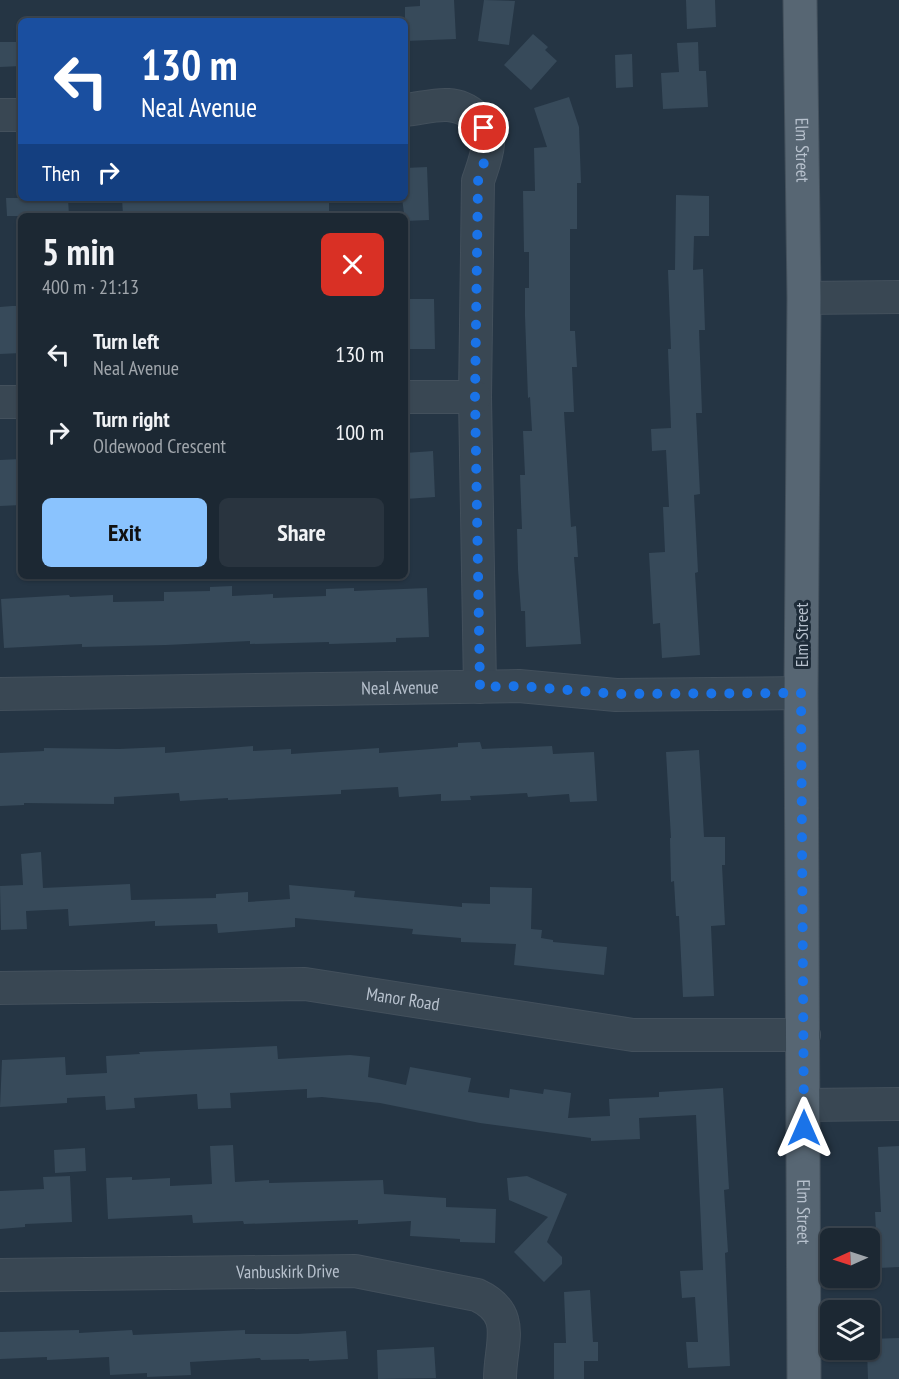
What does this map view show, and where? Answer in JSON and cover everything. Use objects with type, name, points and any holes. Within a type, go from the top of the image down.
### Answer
[{"type":"main road","name":"Elm Street","points":[[800,0],[804,298],[801,693],[804,1379]]},
{"type":"street","points":[[408,110],[447,105],[462,107],[475,115],[484,128],[488,143],[485,162],[478,181],[475,397],[480,687]]},
{"type":"street","points":[[0,115],[18,115]]},
{"type":"street","points":[[804,298],[899,297]]},
{"type":"street","points":[[408,397],[475,397]]},
{"type":"street","points":[[0,402],[18,402]]},
{"type":"street","name":"Neal Avenue","points":[[0,694],[519,686],[616,694],[801,693]]},
{"type":"street","name":"Manor Road","points":[[0,988],[305,984],[633,1035],[804,1035]]},
{"type":"street","points":[[804,1105],[899,1104]]},
{"type":"street","name":"Vanbuskirk Drive","points":[[0,1275],[355,1271],[477,1294],[490,1301],[499,1310],[504,1325],[500,1379]]},
{"type":"building","points":[[420,0],[454,0],[456,39],[408,41],[408,18],[405,18],[405,7],[420,6]]},
{"type":"building","points":[[484,0],[515,1],[509,45],[478,41]]},
{"type":"building","points":[[686,0],[715,0],[716,27],[687,29]]},
{"type":"building","points":[[533,34],[548,47],[545,50],[557,61],[531,90],[504,65]]},
{"type":"building","points":[[0,42],[18,42],[18,66],[0,67]]},
{"type":"building","points":[[698,42],[699,71],[706,71],[708,107],[663,109],[661,73],[679,72],[677,43]]},
{"type":"building","points":[[632,54],[633,87],[616,88],[615,55]]},
{"type":"building","points":[[569,97],[579,127],[581,183],[577,183],[577,229],[570,229],[570,331],[575,331],[577,367],[572,367],[574,412],[564,412],[571,527],[576,526],[578,557],[574,557],[581,644],[526,647],[525,611],[521,611],[517,529],[522,529],[520,475],[525,475],[523,431],[532,431],[530,397],[528,398],[525,316],[525,288],[529,288],[529,252],[524,252],[523,191],[535,191],[534,148],[547,147],[534,108]]},
{"type":"building","points":[[427,167],[429,220],[408,221],[408,213],[404,213],[402,201],[408,201],[408,168]]},
{"type":"building","points":[[676,195],[709,196],[709,236],[694,236],[693,270],[703,269],[705,330],[699,330],[702,413],[696,413],[700,494],[694,495],[698,572],[695,573],[700,655],[662,658],[660,623],[653,624],[649,553],[665,552],[663,507],[669,507],[666,450],[652,451],[651,429],[671,428],[668,270],[675,270]]},
{"type":"building","points":[[6,198],[18,198],[18,201],[68,201],[69,213],[18,213],[18,216],[7,216]]},
{"type":"building","points":[[122,201],[329,201],[329,213],[123,213]]},
{"type":"building","points":[[408,299],[434,299],[435,349],[408,349]]},
{"type":"building","points":[[18,306],[18,353],[0,354],[0,307]]},
{"type":"building","points":[[433,451],[435,497],[408,499],[408,453]]},
{"type":"building","points":[[18,459],[18,505],[0,506],[0,460]]},
{"type":"building","points":[[232,586],[232,596],[273,594],[273,598],[326,596],[326,589],[354,588],[354,591],[427,588],[429,637],[396,638],[396,642],[329,644],[329,642],[250,644],[250,641],[4,648],[1,599],[113,595],[113,602],[164,601],[164,592],[210,591],[210,587]]},
{"type":"building","points":[[480,742],[482,749],[552,746],[553,754],[594,752],[597,801],[570,802],[569,794],[528,797],[527,793],[470,796],[471,800],[441,801],[441,794],[399,797],[398,787],[341,790],[341,794],[228,800],[228,798],[180,801],[179,793],[114,797],[114,804],[24,803],[24,805],[0,806],[0,753],[44,751],[44,748],[165,747],[165,753],[253,746],[253,751],[291,749],[291,754],[379,748],[379,753],[458,747],[458,743]]},
{"type":"building","points":[[699,750],[704,837],[725,837],[725,865],[722,865],[725,925],[711,926],[714,996],[683,997],[679,916],[676,916],[674,881],[671,882],[666,752]]},
{"type":"building","points":[[41,852],[43,888],[130,884],[131,900],[216,898],[216,894],[248,892],[248,902],[290,899],[289,885],[355,891],[354,897],[462,907],[462,903],[490,904],[490,887],[532,888],[531,929],[542,930],[541,938],[553,940],[553,942],[607,947],[604,975],[514,965],[516,944],[461,942],[461,938],[412,934],[413,929],[295,918],[295,927],[218,933],[217,924],[155,926],[155,921],[69,926],[68,909],[26,911],[27,929],[1,930],[0,886],[23,885],[21,854]]},
{"type":"building","points":[[277,1046],[278,1059],[350,1055],[370,1057],[368,1077],[406,1085],[410,1067],[471,1078],[468,1092],[509,1098],[510,1089],[543,1094],[544,1089],[571,1093],[568,1118],[610,1116],[609,1099],[659,1097],[659,1092],[723,1088],[729,1189],[724,1190],[728,1252],[725,1253],[730,1366],[688,1368],[686,1342],[698,1342],[695,1297],[682,1298],[680,1271],[703,1270],[696,1115],[639,1118],[640,1139],[591,1141],[591,1138],[480,1123],[380,1103],[322,1097],[307,1098],[307,1089],[230,1093],[231,1108],[198,1109],[197,1094],[134,1098],[135,1108],[106,1110],[105,1096],[67,1098],[67,1103],[0,1107],[2,1060],[65,1057],[66,1075],[107,1073],[106,1056],[140,1054],[139,1052]]},
{"type":"building","points":[[233,1145],[235,1182],[383,1180],[384,1194],[446,1198],[446,1207],[496,1209],[495,1243],[460,1242],[460,1239],[410,1236],[411,1221],[358,1224],[358,1220],[244,1224],[243,1221],[193,1223],[192,1215],[108,1219],[106,1178],[132,1177],[132,1180],[170,1178],[170,1186],[212,1184],[210,1146]]},
{"type":"building","points":[[899,1146],[899,1267],[880,1268],[880,1228],[876,1228],[875,1212],[881,1212],[878,1147]]},
{"type":"building","points":[[85,1148],[86,1171],[55,1173],[54,1150]]},
{"type":"building","points":[[70,1176],[72,1222],[25,1224],[25,1227],[0,1229],[0,1191],[44,1189],[43,1177]]},
{"type":"building","points":[[527,1176],[567,1194],[547,1242],[562,1257],[562,1264],[544,1282],[514,1252],[548,1217],[509,1200],[507,1178]]},
{"type":"building","points":[[590,1290],[593,1342],[598,1342],[598,1361],[584,1361],[584,1379],[554,1379],[554,1343],[566,1343],[564,1292]]},
{"type":"building","points":[[79,1330],[79,1333],[132,1330],[133,1335],[245,1330],[245,1334],[346,1331],[348,1359],[309,1361],[309,1359],[261,1360],[260,1358],[190,1362],[191,1375],[147,1377],[147,1373],[110,1375],[109,1357],[47,1360],[47,1357],[0,1359],[0,1332]]},
{"type":"building","points":[[899,1338],[899,1379],[868,1379],[867,1360],[880,1360],[880,1339]]},
{"type":"building","points":[[434,1347],[436,1378],[378,1379],[377,1350]]},
{"type":"route","points":[[484,128],[488,143],[485,162],[478,181],[475,397],[480,687],[519,686],[616,694],[801,693],[804,1128]]}]
